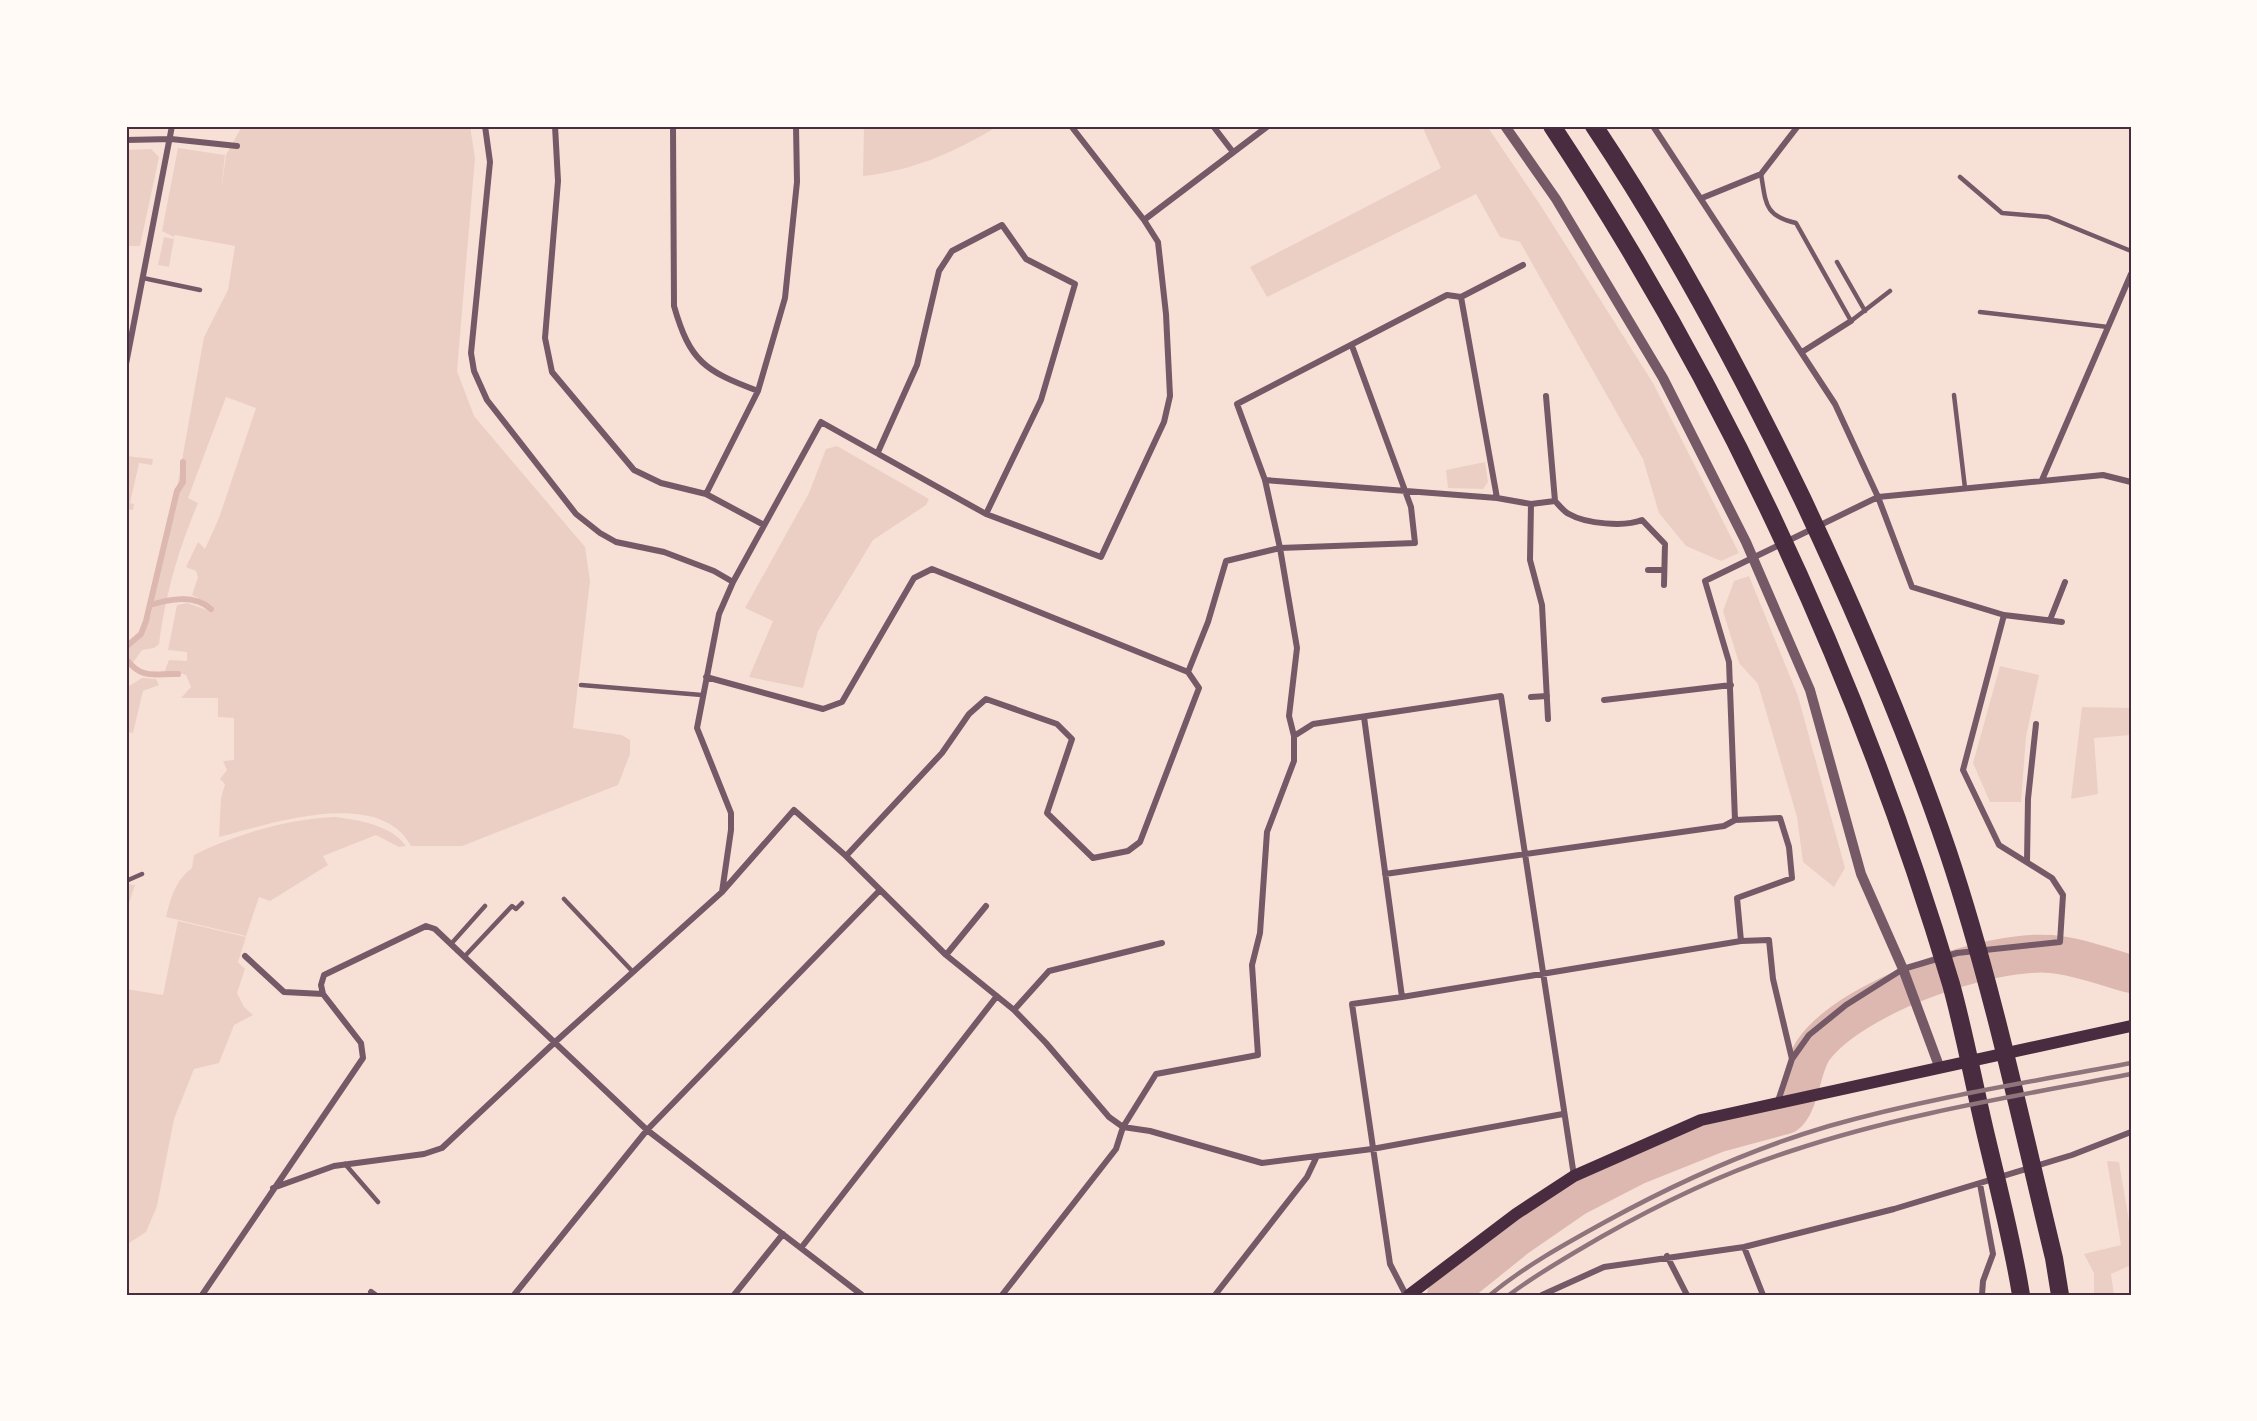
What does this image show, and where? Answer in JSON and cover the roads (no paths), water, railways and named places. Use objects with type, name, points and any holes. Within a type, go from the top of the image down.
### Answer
[{"type":"highway","points":[[1552,126],[1655,290],[1734,437],[1809,596],[1872,750],[1912,861],[1952,988],[2017,1268],[2021,1295]]},
{"type":"highway","points":[[1594,126],[1685,273],[1765,422],[1841,582],[1907,740],[1948,852],[1985,976],[2054,1258],[2060,1295]]},
{"type":"main road","points":[[1408,1295],[1516,1214],[1574,1176],[1701,1120],[1803,1095],[2131,1026]]},
{"type":"street","points":[[126,364],[172,126]]},
{"type":"street","points":[[485,126],[490,162],[489,190],[471,353],[476,377],[483,394],[576,514],[590,526],[616,542],[664,552],[714,570],[733,582]]},
{"type":"street","points":[[555,126],[558,181],[545,338],[552,372],[634,471],[661,483],[706,494],[764,525]]},
{"type":"street","points":[[673,126],[674,306],[682,333],[698,359],[719,376],[758,391]]},
{"type":"street","points":[[706,494],[758,391],[785,298],[797,182],[796,126]]},
{"type":"street","points":[[722,892],[732,821],[697,728],[719,614],[733,582],[821,422],[986,514],[1101,557],[1164,422],[1170,396],[1166,314],[1158,242],[1144,220],[1071,126]]},
{"type":"street","points":[[1213,126],[1233,152]]},
{"type":"street","points":[[1144,220],[1268,126]]},
{"type":"street","points":[[1505,126],[1556,199],[1663,378],[1746,542],[1810,690],[1861,874],[1904,974],[1939,1066]]},
{"type":"street","points":[[1653,126],[1835,404],[1878,497],[1912,587],[2004,615],[2062,622]]},
{"type":"street","points":[[1701,198],[1761,174],[1798,126]]},
{"type":"street","points":[[126,140],[171,139],[237,146]]},
{"type":"street","points":[[878,452],[917,365],[939,271],[952,251],[1002,225],[1026,259],[1075,284],[1041,400],[986,514]]},
{"type":"street","points":[[1002,1295],[1116,1149],[1123,1127],[1156,1074],[1258,1054],[1252,965],[1260,933],[1267,832],[1294,761],[1294,736],[1289,716],[1297,648],[1280,548],[1265,480],[1237,404],[1352,346],[1447,294],[1461,297],[1523,265]]},
{"type":"street","points":[[2042,480],[2131,274]]},
{"type":"street","points":[[1461,297],[1497,498]]},
{"type":"street","points":[[1802,352],[1851,321]]},
{"type":"street","points":[[1188,672],[1208,622],[1226,561],[1280,548],[1415,543],[1406,492],[1352,346]]},
{"type":"street","points":[[1546,396],[1555,501],[1569,515],[1609,524],[1632,524],[1642,520],[1665,544],[1664,585]]},
{"type":"street","points":[[1736,820],[1729,662],[1705,581],[1878,497],[2103,475],[2131,482]]},
{"type":"street","points":[[1265,480],[1497,498],[1531,504],[1555,501]]},
{"type":"street","points":[[1531,504],[1530,560],[1542,606],[1548,719]]},
{"type":"street","points":[[706,677],[823,709],[842,702],[914,578],[932,569],[1188,672],[1199,688],[1140,842],[1128,850],[1093,858],[1047,813],[1072,739],[1057,724],[986,699],[969,714],[942,753],[846,856]]},
{"type":"street","points":[[1648,570],[1664,570]]},
{"type":"street","points":[[2050,620],[2065,582]]},
{"type":"street","points":[[1782,1101],[1792,1059],[1809,1035],[1835,1012],[1904,974],[1957,953],[2060,942],[2063,895],[2052,878],[1999,845],[1964,770],[2004,615]]},
{"type":"street","points":[[1604,700],[1731,685]]},
{"type":"street","points":[[1294,736],[1313,724],[1501,696],[1523,854],[1574,1176]]},
{"type":"street","points":[[1531,697],[1547,696]]},
{"type":"street","points":[[1364,717],[1402,998]]},
{"type":"street","points":[[2027,861],[2028,799],[2036,724]]},
{"type":"street","points":[[273,1188],[322,1169],[424,1154],[442,1148],[554,1043],[722,892],[794,810],[846,856],[946,955],[1014,1010],[1046,1042],[1109,1117],[1123,1127],[1150,1131],[1262,1163],[1372,1149],[1563,1114]]},
{"type":"street","points":[[1385,874],[1724,826],[1736,820],[1780,818],[1789,847],[1792,878],[1737,898],[1741,941]]},
{"type":"street","points":[[514,1295],[647,1130],[880,890]]},
{"type":"street","points":[[946,955],[986,906]]},
{"type":"street","points":[[202,1295],[364,1054],[362,1043],[323,994],[321,985],[328,971],[423,926],[435,929],[647,1130],[862,1295]]},
{"type":"street","points":[[1408,1295],[1390,1264],[1352,1004],[1402,998],[1741,941],[1769,940],[1773,979],[1792,1059]]},
{"type":"street","points":[[1014,1010],[1049,971],[1162,943]]},
{"type":"street","points":[[245,956],[284,993],[323,994]]},
{"type":"street","points":[[801,1248],[997,996]]},
{"type":"street","points":[[1542,1295],[1604,1267],[1667,1256],[1744,1247],[1980,1184],[2072,1155],[2131,1132]]},
{"type":"street","points":[[1215,1295],[1307,1177],[1317,1156]]},
{"type":"street","points":[[1980,1184],[1993,1254],[1983,1281],[1982,1295]]},
{"type":"street","points":[[734,1295],[783,1234]]},
{"type":"street","points":[[1744,1247],[1763,1295]]},
{"type":"street","points":[[1667,1256],[1687,1295]]},
{"type":"lane","points":[[1761,174],[1769,208],[1778,219],[1796,223],[1851,321],[1890,291]]},
{"type":"lane","points":[[1960,177],[2002,213],[2048,217],[2131,251]]},
{"type":"lane","points":[[1837,262],[1864,311]]},
{"type":"lane","points":[[143,278],[200,290]]},
{"type":"lane","points":[[1980,312],[2108,327]]},
{"type":"lane","points":[[1954,395],[1965,488]]},
{"type":"lane","points":[[581,686],[702,695]]},
{"type":"lane","points":[[126,881],[142,874]]},
{"type":"lane","points":[[564,899],[633,972]]},
{"type":"lane","points":[[464,957],[512,906],[516,909],[522,903]]},
{"type":"lane","points":[[451,944],[485,906]]},
{"type":"lane","points":[[345,1164],[378,1202]]},
{"type":"waterway","points":[[126,647],[141,634],[146,621],[177,491],[183,482],[183,462]]},
{"type":"waterway","points":[[150,605],[182,599],[197,601],[211,609]]},
{"type":"waterway","points":[[126,659],[132,666],[144,673],[178,674]]},
{"type":"waterway","points":[[1446,1295],[1518,1237],[1576,1197],[1636,1166],[1716,1134],[1786,1115],[1795,1102],[1806,1065],[1814,1049],[1833,1030],[1858,1012],[1889,995],[1958,968],[1993,959],[2024,955],[2061,955],[2131,974]]},
{"type":"railway","points":[[1490,1295],[1517,1274],[1546,1256],[1632,1208],[1714,1168],[1771,1145],[1829,1126],[1904,1107],[2131,1063]]},
{"type":"railway","points":[[1509,1295],[1566,1257],[1647,1212],[1718,1178],[1766,1159],[1874,1126],[2002,1098],[2131,1074]]}]
